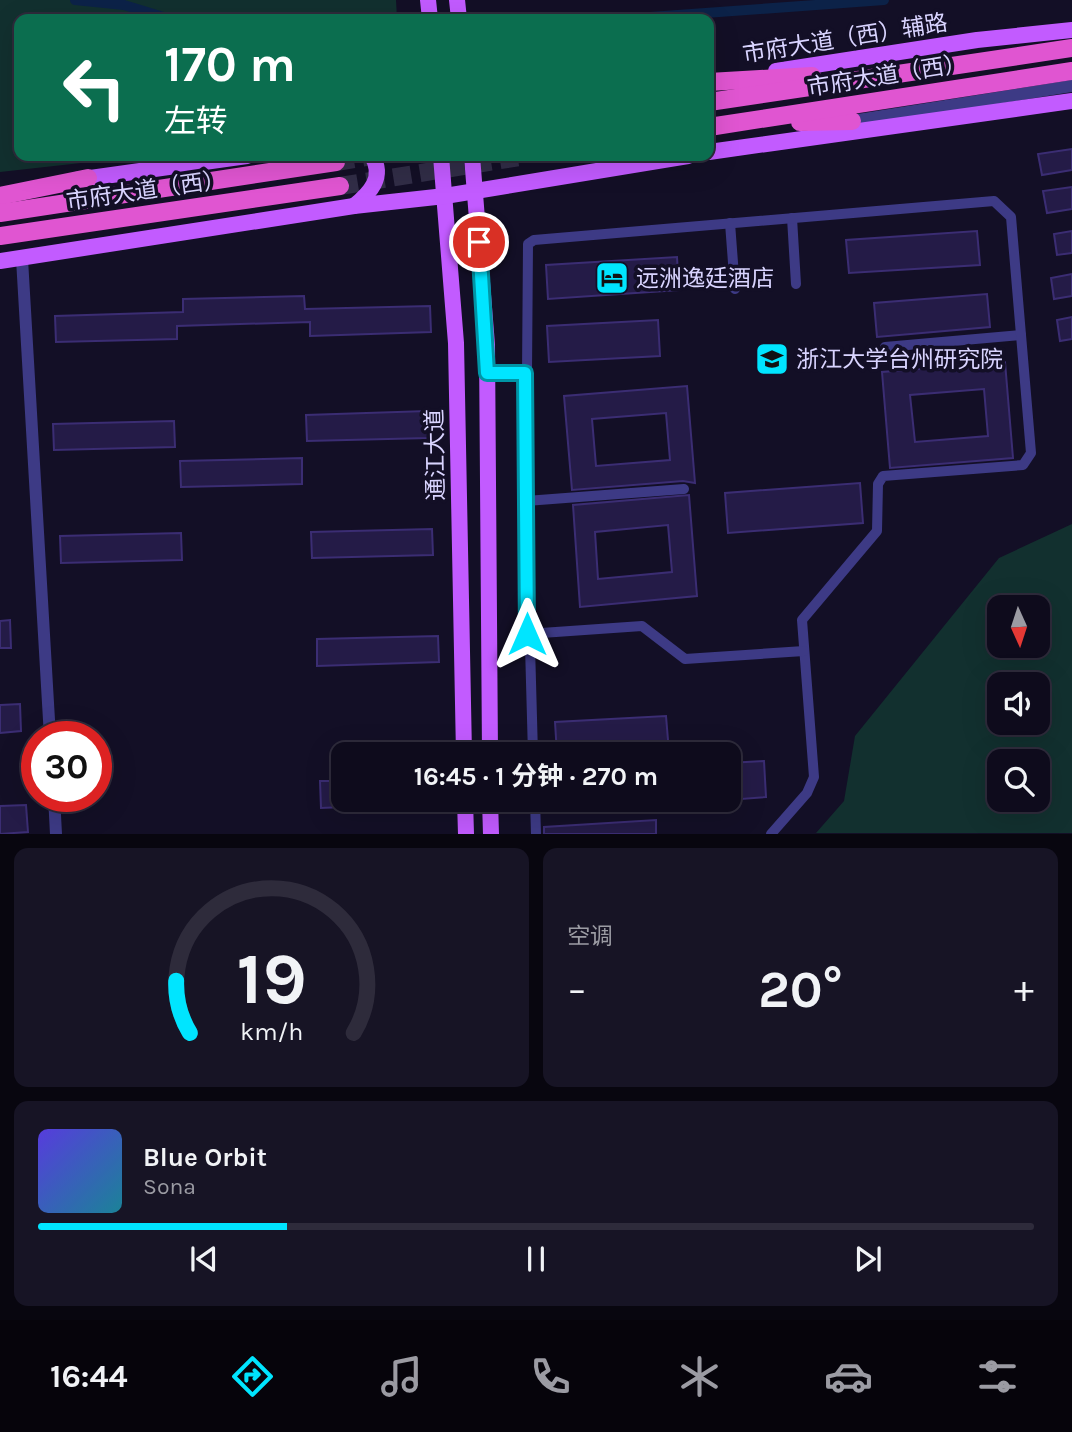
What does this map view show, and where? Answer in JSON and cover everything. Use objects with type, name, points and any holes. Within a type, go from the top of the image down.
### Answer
[{"type":"highway","name":"市府大道（西）","points":[[714,101],[1072,48]]},
{"type":"highway","points":[[714,82],[920,70]]},
{"type":"highway","name":"市府大道（西）","points":[[714,126],[1072,71]]},
{"type":"highway","points":[[730,124],[852,121]]},
{"type":"highway","name":"市府大道（西）","points":[[0,213],[336,162]]},
{"type":"highway","points":[[0,196],[88,178]]},
{"type":"highway","name":"市府大道（西）","points":[[0,236],[340,186]]},
{"type":"main road","name":"市府大道（西）辅路","points":[[714,81],[977,40],[1072,30]]},
{"type":"main road","points":[[714,151],[1072,101]]},
{"type":"main road","points":[[788,142],[852,121]]},
{"type":"main road","points":[[0,189],[211,161]]},
{"type":"main road","points":[[354,206],[370,193],[376,181],[378,174],[374,161]]},
{"type":"main road","name":"通江大道","points":[[442,161],[456,343],[464,742]]},
{"type":"main road","points":[[472,161],[487,373],[490,742]]},
{"type":"main road","points":[[0,261],[354,206],[445,196],[657,161]]},
{"type":"main road","points":[[465,812],[466,834]]},
{"type":"main road","points":[[490,812],[491,834]]},
{"type":"street","points":[[852,121],[1072,86]]},
{"type":"street","points":[[532,742],[527,634],[525,373],[528,244],[534,240],[994,201],[1012,217],[1031,453],[1023,465],[883,476],[878,484],[877,531],[802,620],[814,777],[807,793],[771,834]]},
{"type":"street","points":[[792,218],[796,284]]},
{"type":"street","points":[[730,223],[735,289]]},
{"type":"street","points":[[22,259],[49,721]]},
{"type":"street","points":[[885,347],[1021,335]]},
{"type":"street","points":[[487,373],[525,373]]},
{"type":"street","points":[[526,501],[684,489]]},
{"type":"street","points":[[527,634],[642,626],[685,659],[804,651]]},
{"type":"street","points":[[55,812],[56,834]]},
{"type":"street","points":[[535,812],[536,834]]},
{"type":"green space","points":[[0,0],[396,0],[397,14],[14,14],[14,161],[99,161],[0,172]]},
{"type":"green space","points":[[1072,524],[1072,833],[816,833],[844,801],[855,736],[999,558]]},
{"type":"building","points":[[1072,149],[1072,170],[1042,175],[1038,154]]},
{"type":"building","points":[[1072,187],[1072,209],[1047,213],[1043,191]]},
{"type":"building","points":[[977,231],[980,265],[849,273],[846,240]]},
{"type":"building","points":[[1072,231],[1072,253],[1057,255],[1054,234]]},
{"type":"building","name":"远洲逸廷酒店","points":[[677,257],[679,290],[548,299],[546,265]]},
{"type":"building","points":[[1072,274],[1072,296],[1054,299],[1051,278]]},
{"type":"building","points":[[987,294],[990,327],[877,337],[874,303]]},
{"type":"building","points":[[304,296],[305,309],[430,306],[431,332],[310,336],[310,322],[177,326],[177,339],[56,342],[55,316],[183,312],[183,299]]},
{"type":"building","points":[[1072,317],[1072,339],[1060,341],[1057,320]]},
{"type":"building","points":[[658,320],[660,356],[549,362],[547,326]]},
{"type":"building","points":[[1005,362],[1013,458],[890,468],[882,372]],"holes":[[[984,389],[988,436],[915,442],[910,395]]]},
{"type":"building","points":[[687,386],[695,483],[683,481],[572,490],[564,396]],"holes":[[[666,413],[670,460],[596,466],[592,419]]]},
{"type":"building","points":[[427,411],[428,438],[307,441],[306,415]]},
{"type":"building","points":[[174,421],[175,447],[54,450],[53,424]]},
{"type":"building","points":[[302,458],[302,484],[181,487],[180,461]]},
{"type":"building","points":[[860,483],[863,523],[728,533],[725,493]]},
{"type":"building","points":[[689,495],[697,596],[580,607],[573,505]],"holes":[[[668,525],[672,572],[598,579],[595,532]]]},
{"type":"building","points":[[432,529],[433,555],[312,558],[311,532]]},
{"type":"building","points":[[181,533],[182,560],[61,563],[60,536]]},
{"type":"building","points":[[10,620],[11,648],[0,648],[0,621]]},
{"type":"building","points":[[438,636],[439,662],[317,666],[317,639]]},
{"type":"building","points":[[20,704],[21,731],[0,733],[0,705]]},
{"type":"building","points":[[666,716],[668,742],[556,742],[555,722]]},
{"type":"building","points":[[764,761],[766,797],[741,799],[741,762]]},
{"type":"building","points":[[320,781],[331,781],[331,808],[321,808]]},
{"type":"building","points":[[21,805],[21,812],[27,812],[28,832],[0,834],[0,806]]},
{"type":"building","points":[[656,820],[656,834],[544,834],[544,827]]},
{"type":"waterway","points":[[75,0],[124,5],[154,14]]},
{"type":"waterway","points":[[691,14],[884,0]]},
{"type":"tunnel","points":[[336,162],[342,161]]},
{"type":"tunnel","points":[[340,186],[495,161]]},
{"type":"place","name":"远洲逸廷酒店","points":[[612,278]]},
{"type":"place","name":"浙江大学台州研究院","points":[[772,359]]},
{"type":"route","points":[[479,242],[487,373],[525,373],[527,634]]}]
